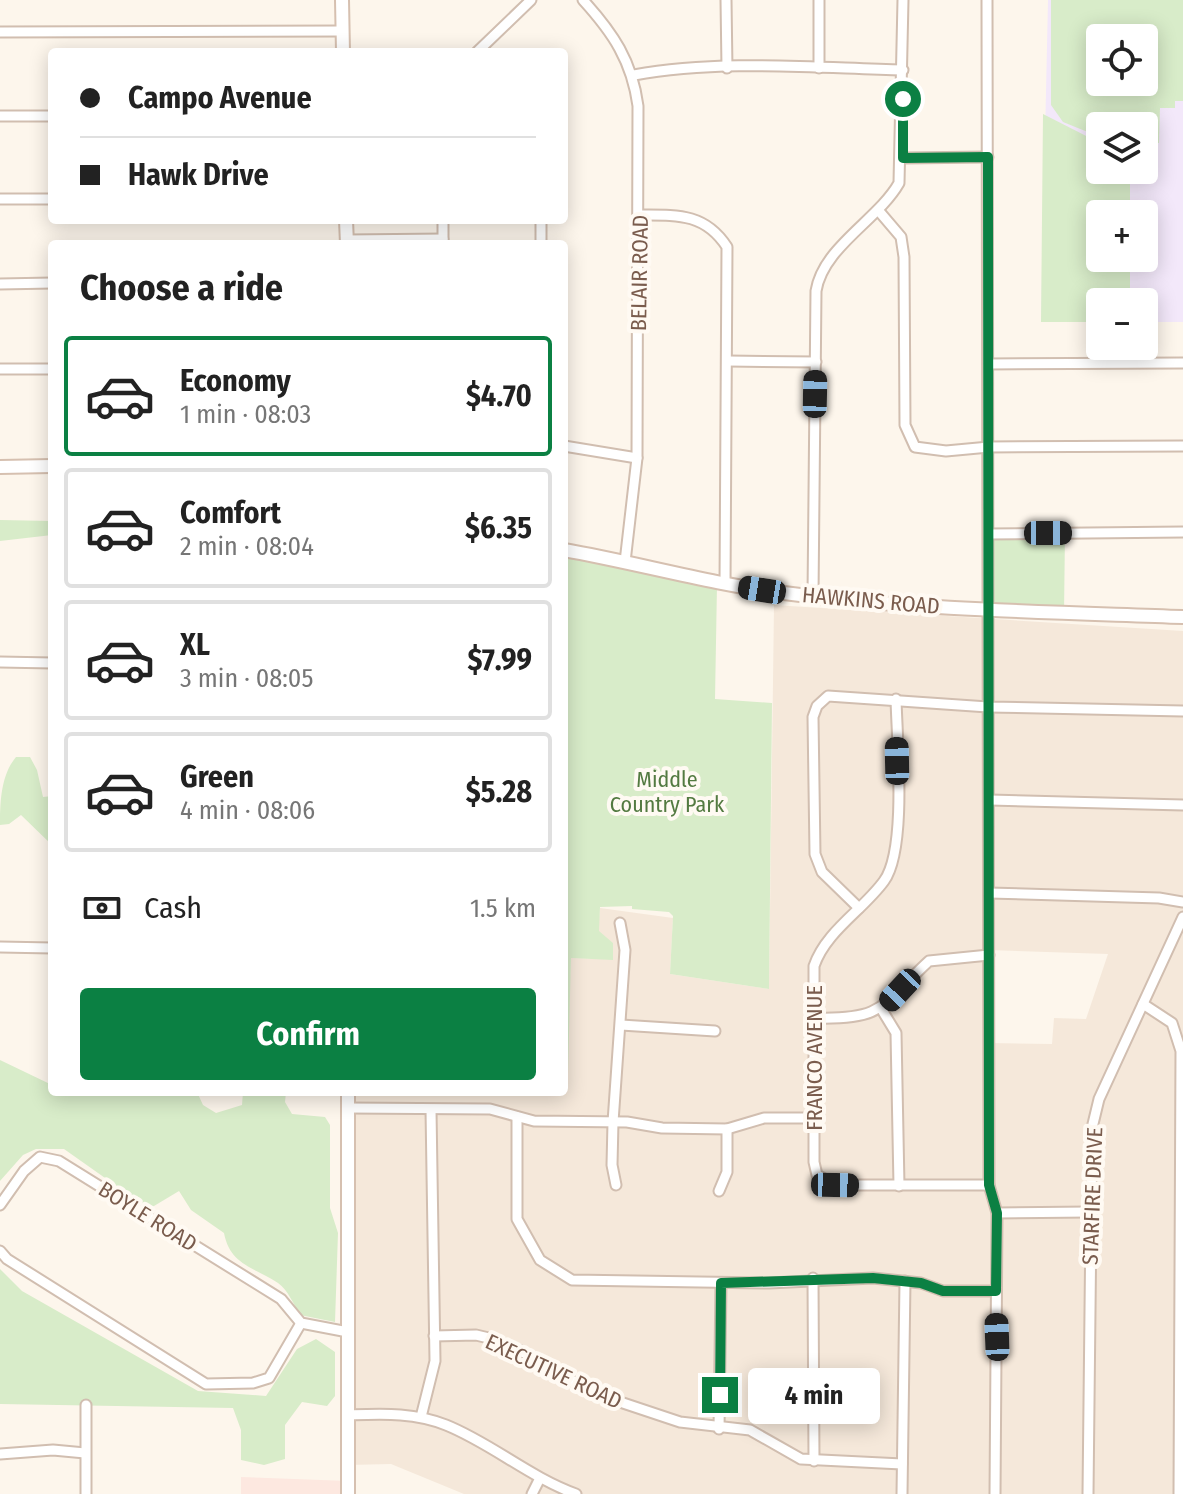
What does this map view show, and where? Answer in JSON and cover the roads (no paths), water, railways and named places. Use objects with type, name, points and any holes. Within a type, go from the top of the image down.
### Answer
[{"type":"street","points":[[342,0],[343,48]]},
{"type":"street","points":[[486,48],[531,0]]},
{"type":"street","name":"BELAIR ROAD","points":[[583,0],[618,42],[634,75],[640,215],[637,458],[625,562]]},
{"type":"street","points":[[726,0],[727,68]]},
{"type":"street","points":[[819,0],[819,68]]},
{"type":"street","points":[[813,596],[818,279],[829,261],[878,210],[899,183],[903,158],[903,0]]},
{"type":"street","points":[[987,0],[989,1185],[997,1213],[995,1494]]},
{"type":"street","points":[[0,32],[343,31]]},
{"type":"street","points":[[634,75],[663,70],[727,68],[903,70]]},
{"type":"street","points":[[0,116],[48,116]]},
{"type":"street","points":[[903,158],[988,157]]},
{"type":"street","points":[[0,199],[48,199]]},
{"type":"street","points":[[878,210],[901,237],[908,437],[915,447],[926,451],[989,447],[1183,446]]},
{"type":"street","points":[[640,215],[683,215],[701,220],[727,247],[725,584]]},
{"type":"street","points":[[0,284],[48,283]]},
{"type":"street","points":[[728,361],[816,362]]},
{"type":"street","points":[[989,364],[1183,363]]},
{"type":"street","points":[[0,369],[48,369]]},
{"type":"street","points":[[568,447],[637,458]]},
{"type":"street","points":[[0,467],[48,466]]},
{"type":"street","points":[[989,534],[1183,532]]},
{"type":"street","name":"HAWKINS ROAD","points":[[568,551],[725,584],[813,596],[989,610],[1183,617]]},
{"type":"street","points":[[0,662],[48,663]]},
{"type":"street","points":[[859,908],[817,864],[813,717],[817,706],[828,696],[988,707],[1183,711]]},
{"type":"street","name":"FRANCO AVENUE","points":[[896,699],[896,848],[891,869],[817,956],[814,1162],[817,1175],[835,1185],[989,1185]]},
{"type":"street","points":[[990,800],[1183,805]]},
{"type":"street","points":[[989,893],[1159,898],[1183,902]]},
{"type":"street","name":"STARFIRE DRIVE","points":[[1088,1494],[1090,1143],[1099,1099],[1183,917]]},
{"type":"street","points":[[616,1185],[613,1122],[625,950],[620,923]]},
{"type":"street","points":[[0,947],[48,948]]},
{"type":"street","points":[[815,1018],[864,1017],[882,1010],[929,961],[989,955]]},
{"type":"street","points":[[1143,1004],[1172,1023],[1179,1034],[1181,1051],[1179,1494]]},
{"type":"street","points":[[882,1010],[896,1033],[899,1186]]},
{"type":"street","points":[[621,1025],[715,1031]]},
{"type":"street","points":[[348,1096],[348,1494]]},
{"type":"street","points":[[348,1108],[490,1109],[544,1122],[613,1122],[662,1128],[727,1129],[764,1118],[814,1118]]},
{"type":"street","points":[[421,1417],[435,1361],[431,1110]]},
{"type":"street","points":[[517,1117],[517,1219],[529,1247],[552,1270],[572,1280],[721,1283],[813,1278],[905,1281],[943,1291],[996,1291]]},
{"type":"street","points":[[719,1191],[727,1172],[727,1129]]},
{"type":"street","name":"BOYLE ROAD","points":[[0,1205],[24,1171],[40,1157],[59,1161],[281,1299],[301,1323]]},
{"type":"street","points":[[997,1213],[1089,1212]]},
{"type":"street","points":[[0,1251],[7,1259],[206,1384],[253,1383],[269,1378],[301,1323],[348,1332]]},
{"type":"street","points":[[813,1278],[814,1461]]},
{"type":"street","points":[[902,1494],[905,1281]]},
{"type":"street","points":[[719,1429],[721,1283]]},
{"type":"street","name":"EXECUTIVE ROAD","points":[[434,1336],[476,1335],[493,1339],[621,1404],[680,1422],[719,1429],[750,1430],[791,1455],[814,1461],[902,1464]]},
{"type":"street","points":[[86,1405],[86,1494]]},
{"type":"street","points":[[348,1415],[396,1413],[446,1425],[540,1478],[576,1494]]},
{"type":"street","points":[[0,1454],[53,1450],[85,1453]]},
{"type":"street","points":[[532,1494],[540,1478]]},
{"type":"park label","name":"Middle Country Park","points":[[667,792]]}]
